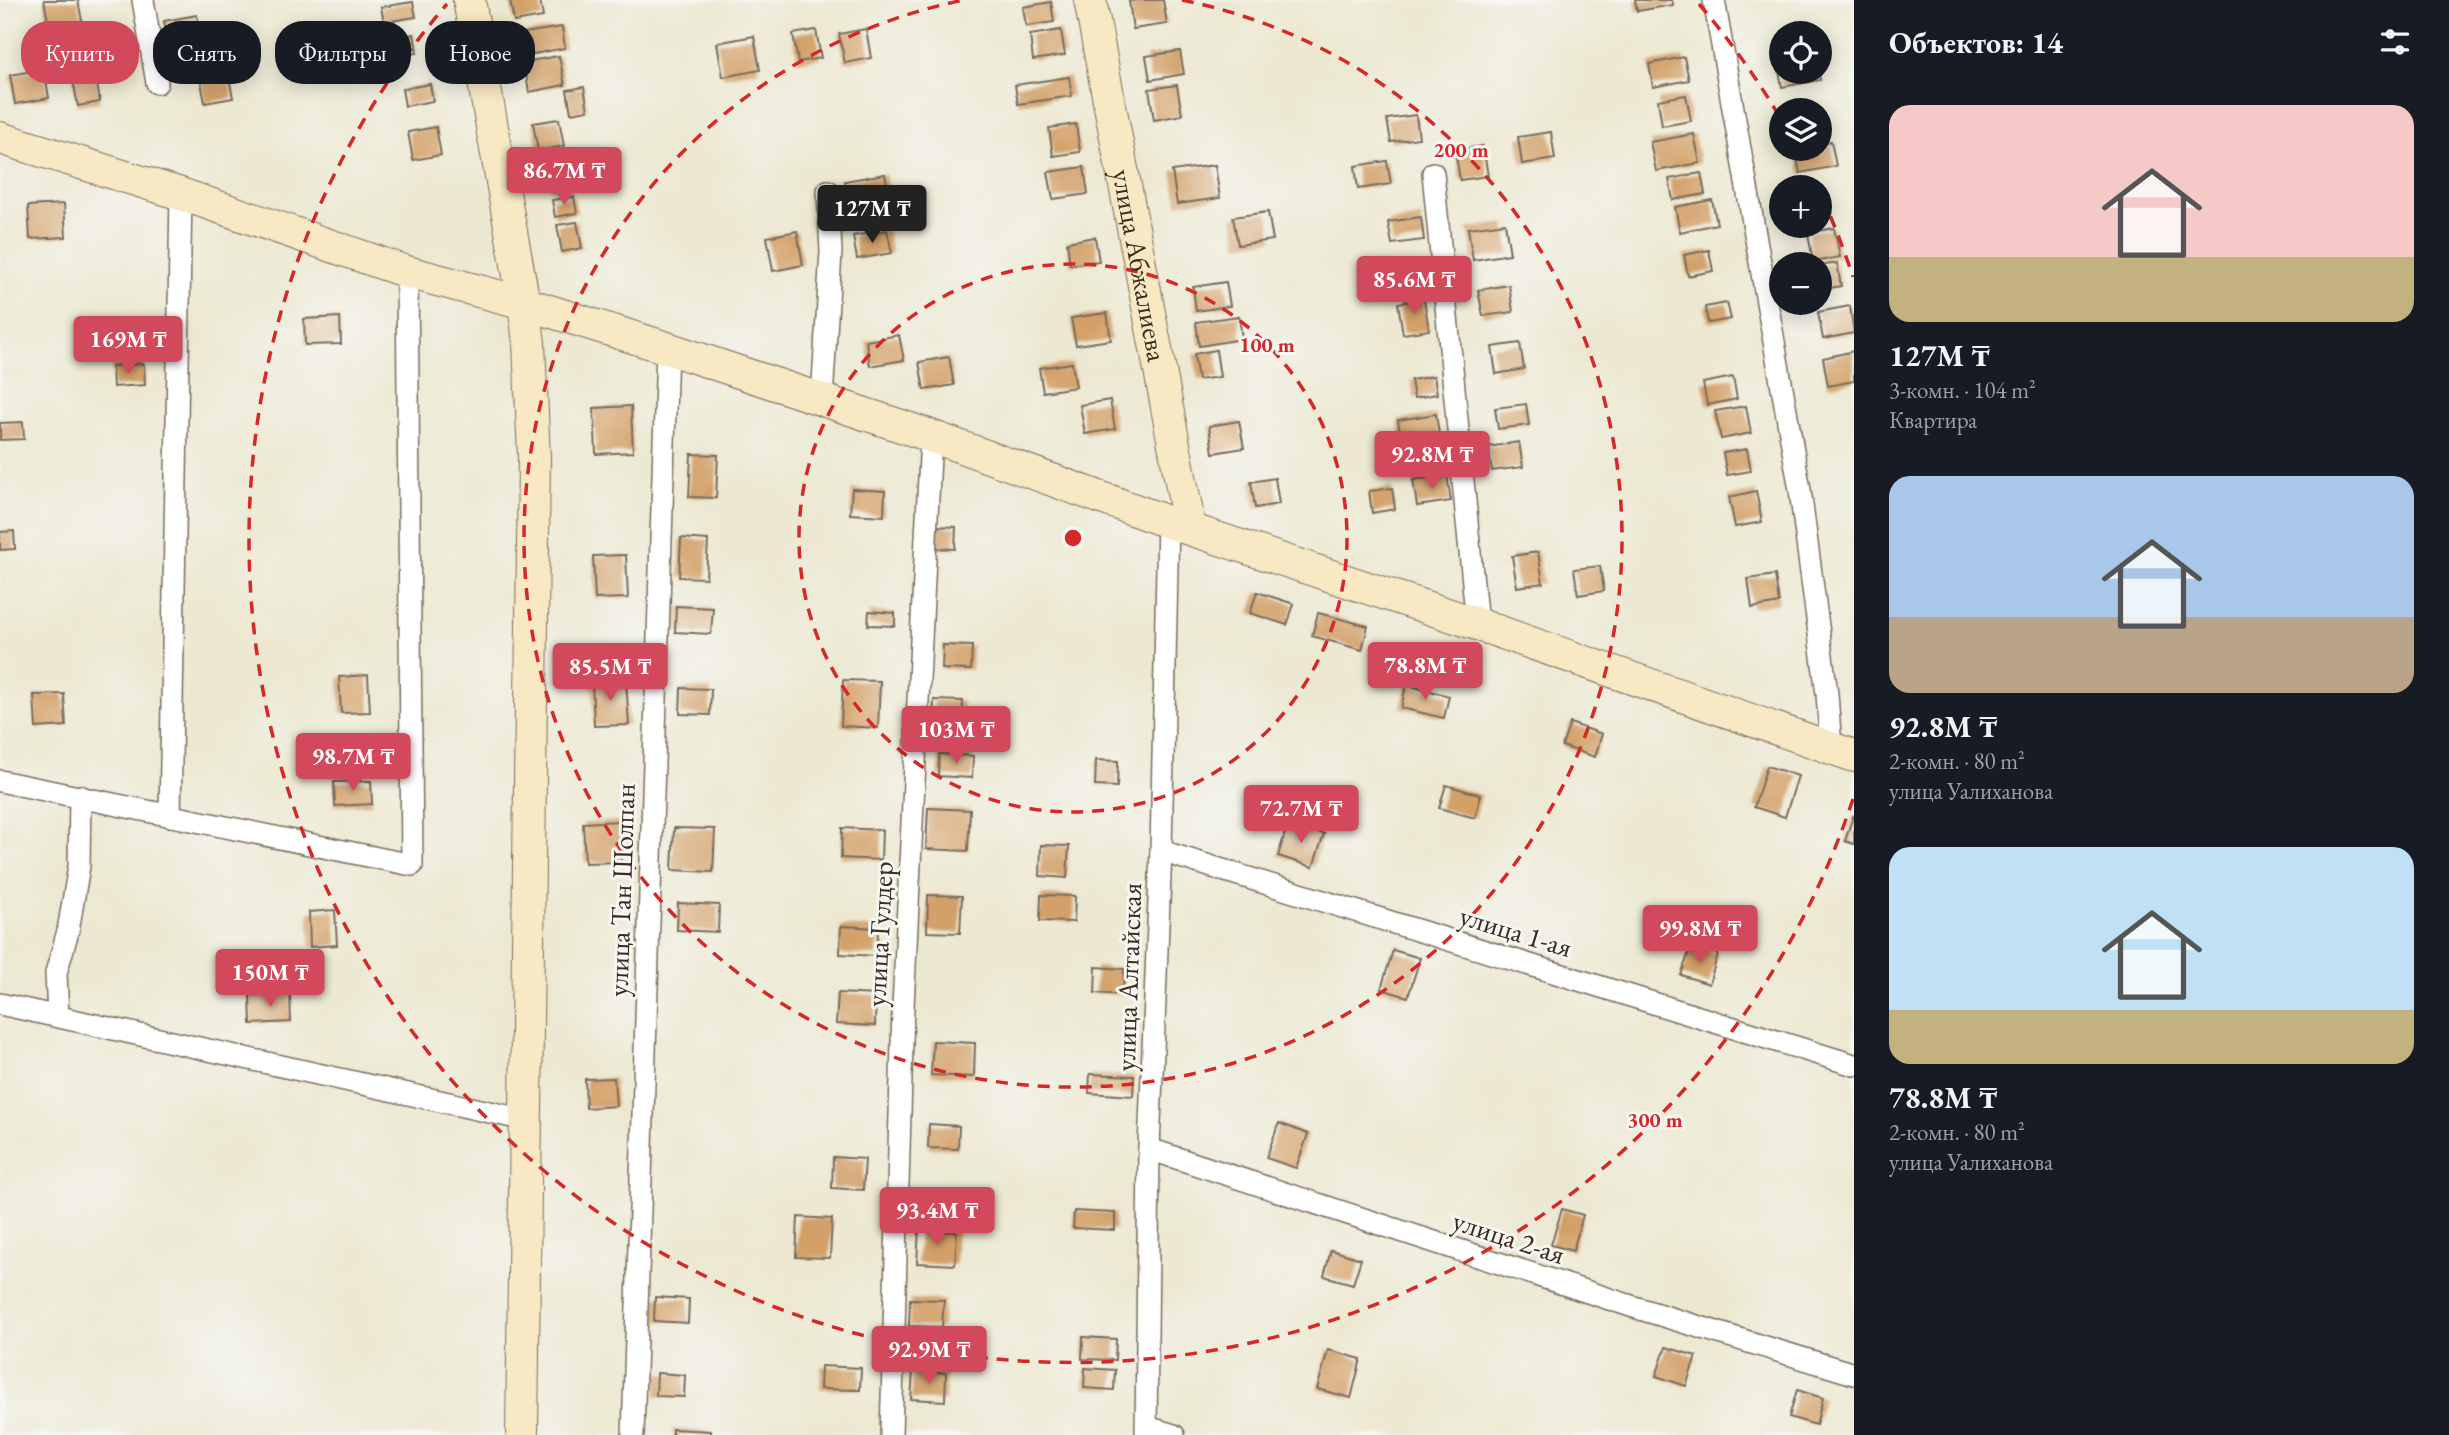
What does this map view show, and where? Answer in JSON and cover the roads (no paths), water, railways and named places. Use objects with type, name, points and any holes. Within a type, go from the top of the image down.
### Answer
[{"type":"street","points":[[143,0],[153,55]]},
{"type":"street","points":[[469,0],[524,303],[529,343],[534,458],[522,1435]]},
{"type":"street","name":"улица Абжалиева","points":[[1090,0],[1179,526]]},
{"type":"street","points":[[1714,0],[1800,490],[1827,694],[1843,752]]},
{"type":"street","points":[[0,138],[181,194],[407,272],[524,303],[667,348],[931,436],[1179,526],[1477,624],[1843,752]]},
{"type":"street","points":[[1433,173],[1477,624]]},
{"type":"street","points":[[822,400],[831,252],[828,191]]},
{"type":"street","points":[[170,816],[181,194]]},
{"type":"street","points":[[0,781],[412,865],[407,272]]},
{"type":"street","name":"улица Тан Шолпан","points":[[633,1435],[667,348]]},
{"type":"street","name":"улица Гулдер","points":[[891,1435],[904,993],[931,436]]},
{"type":"street","name":"улица Алтайская","points":[[1147,1431],[1149,1149],[1161,850],[1179,526]]},
{"type":"street","points":[[58,1017],[56,973],[68,931],[79,866],[80,796]]},
{"type":"street","name":"улица 1-ая","points":[[1161,850],[1854,1065]]},
{"type":"street","points":[[0,1004],[526,1120]]},
{"type":"street","name":"улица 2-ая","points":[[1149,1149],[1634,1307],[1854,1374]]},
{"type":"street","points":[[1147,1431],[1174,1435]]}]
